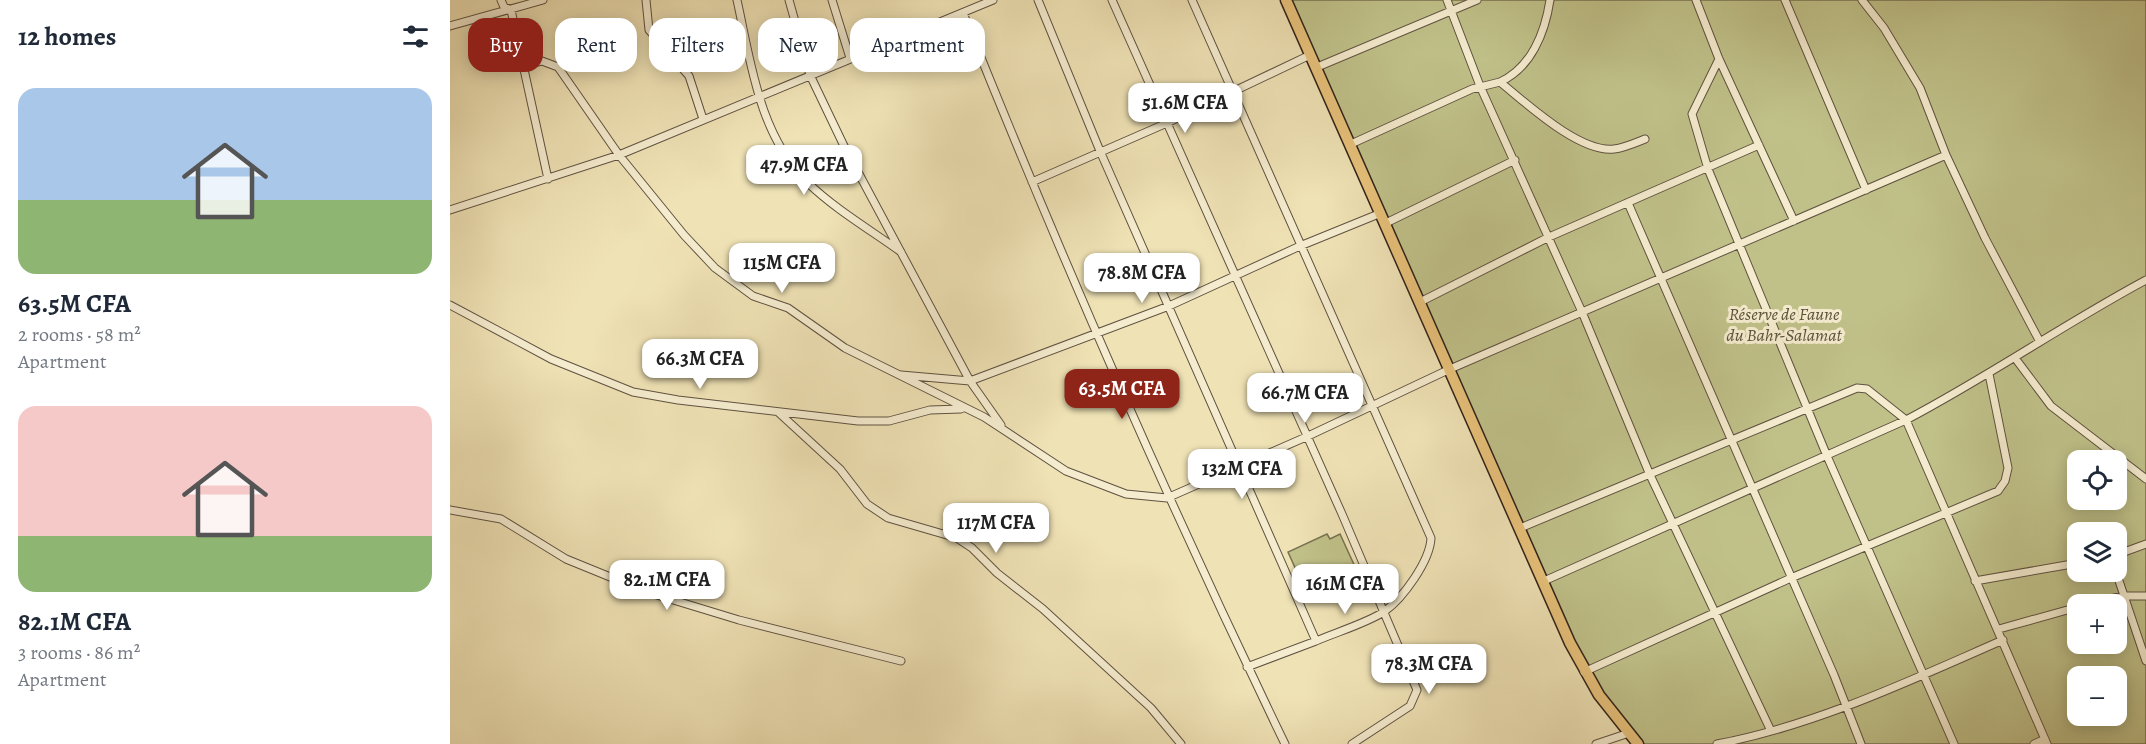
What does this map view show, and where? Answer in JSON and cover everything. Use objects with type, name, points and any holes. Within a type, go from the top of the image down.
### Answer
[{"type":"main road","points":[[1286,0],[1584,672],[1638,744]]},
{"type":"street","points":[[501,0],[504,7],[511,10]]},
{"type":"street","points":[[450,26],[543,0]]},
{"type":"street","points":[[646,0],[649,30],[689,76],[703,119]]},
{"type":"street","points":[[737,0],[759,96],[777,140],[807,182],[832,203],[903,253]]},
{"type":"street","points":[[789,0],[810,75],[844,146],[970,381],[1003,428]]},
{"type":"street","points":[[450,210],[619,155],[850,58],[832,0]]},
{"type":"street","points":[[950,18],[993,0]]},
{"type":"street","points":[[1038,0],[1100,151],[1241,466],[1316,641]]},
{"type":"street","points":[[1112,0],[1417,690],[1410,706],[1352,744]]},
{"type":"street","points":[[1192,0],[1431,538],[1431,550],[1420,570],[1384,612],[1247,667]]},
{"type":"street","points":[[1448,0],[1480,86],[1582,312],[1650,475],[1771,731]]},
{"type":"street","points":[[1315,68],[1477,0]]},
{"type":"street","points":[[1351,144],[1480,86],[1500,82],[1514,75],[1524,66],[1536,45],[1550,0]]},
{"type":"street","points":[[1696,0],[1719,59],[1794,221]]},
{"type":"street","points":[[1785,0],[1866,190]]},
{"type":"street","points":[[1862,0],[1884,28],[1920,87],[1946,155],[1985,238],[2040,342]]},
{"type":"street","points":[[511,10],[513,18]]},
{"type":"street","points":[[963,13],[1032,182],[1099,334],[1167,498],[1285,744]]},
{"type":"street","points":[[1032,182],[1167,123],[1310,55]]},
{"type":"street","points":[[1719,59],[1692,114],[1708,169],[1827,456],[1954,744]]},
{"type":"street","points":[[543,61],[558,67],[619,155],[684,235],[732,281],[760,300],[797,314],[845,348],[1003,428],[1066,471],[1126,494],[1167,498],[1306,437],[1450,369],[1946,155]]},
{"type":"street","points":[[525,72],[548,179]]},
{"type":"street","points":[[1500,82],[1545,118],[1577,139],[1600,148],[1613,150],[1645,139]]},
{"type":"street","points":[[1420,302],[1549,237],[1759,145]]},
{"type":"street","points":[[896,374],[970,381],[1169,306],[1235,278],[1300,246],[1384,218],[1515,160]]},
{"type":"street","points":[[1628,203],[1847,705],[1861,744]]},
{"type":"street","points":[[1544,581],[1906,420],[1989,374],[2084,314],[2146,280]]},
{"type":"street","points":[[450,305],[551,359],[607,384],[678,400],[874,422],[889,421],[930,410],[963,409]]},
{"type":"street","points":[[2015,358],[2051,406],[2146,479]]},
{"type":"street","points":[[1584,672],[1791,578],[1998,491],[2006,481],[2008,468],[1989,374]]},
{"type":"street","points":[[1520,528],[1862,387],[1906,420],[1975,580],[1999,629],[2046,742],[2034,744]]},
{"type":"street","points":[[778,412],[840,469],[867,504],[888,518],[957,538],[972,548],[1151,708],[1181,744]]},
{"type":"street","points":[[450,510],[501,519],[566,559],[647,592],[739,620],[901,661]]},
{"type":"street","points":[[2127,551],[2146,544]]},
{"type":"street","points":[[1975,580],[2067,565]]},
{"type":"street","points":[[2127,596],[2146,597]]},
{"type":"street","points":[[2127,605],[2146,661]]},
{"type":"street","points":[[1999,629],[2067,610]]},
{"type":"street","points":[[1717,744],[1771,731],[1847,705],[2003,640]]},
{"type":"street","points":[[1596,744],[1629,733]]},
{"type":"green space","name":"Réserve de Faune du Bahr-Salamat","points":[[1286,0],[2146,0],[2146,744],[1638,744],[1599,695]]},
{"type":"green space","points":[[1327,534],[1330,539],[1340,534],[1356,569],[1306,592],[1288,552]]}]
